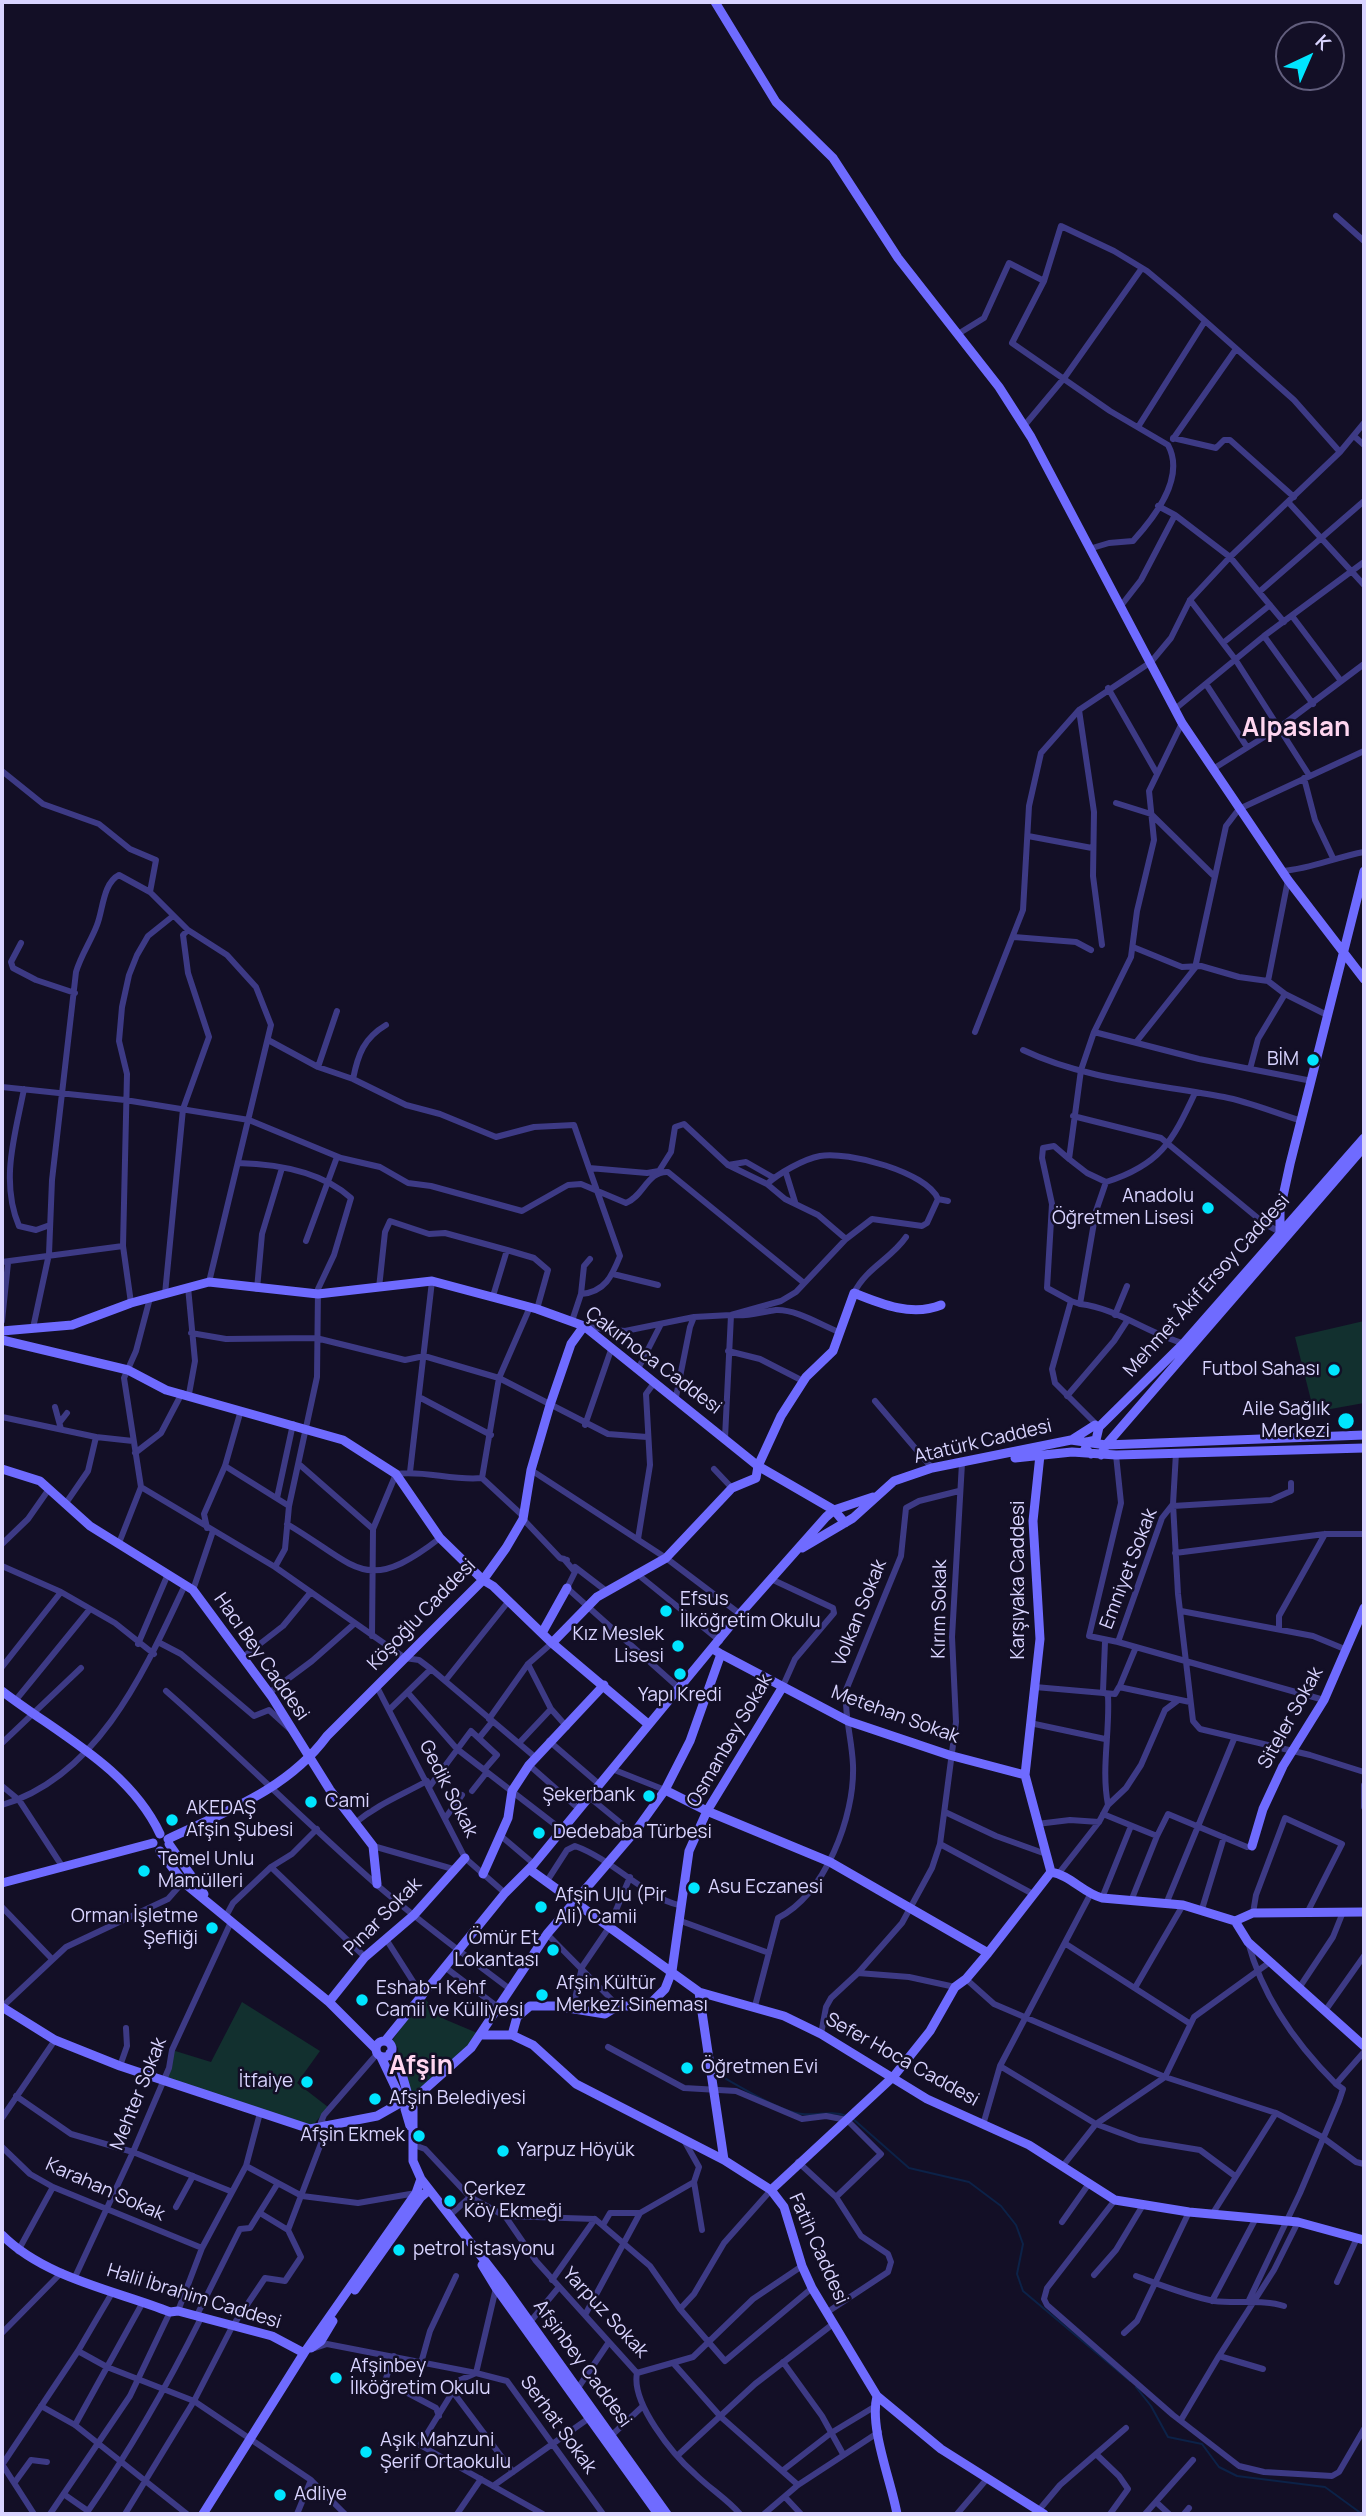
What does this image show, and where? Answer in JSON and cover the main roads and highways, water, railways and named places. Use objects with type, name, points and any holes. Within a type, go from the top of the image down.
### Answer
[{"type":"waterway","points":[[716,2073],[758,2097],[793,2112],[835,2113],[847,2116]]},
{"type":"waterway","points":[[852,2118],[909,2168],[969,2182],[1001,2206],[1016,2225],[1023,2244],[1017,2274],[1023,2291],[1130,2381]]},
{"type":"waterway","points":[[1136,2387],[1151,2406],[1168,2437],[1202,2444],[1219,2467],[1237,2476],[1325,2487],[1362,2514]]},
{"type":"place","name":"BİM","points":[[1313,1060]]},
{"type":"place","name":"Anadolu Öğretmen Lisesi","points":[[1208,1208]]},
{"type":"place","name":"Futbol Sahası","points":[[1334,1370]]},
{"type":"place","name":"Aile Sağlık Merkezi","points":[[1346,1421]]},
{"type":"place","name":"Efsus İlköğretim Okulu","points":[[666,1611]]},
{"type":"place","name":"Kız Meslek Lisesi","points":[[678,1646]]},
{"type":"place","name":"Yapı Kredi","points":[[680,1674]]},
{"type":"place","name":"Şekerbank","points":[[649,1796]]},
{"type":"place","name":"Cami","points":[[311,1802]]},
{"type":"place","name":"AKEDAŞ Afşin Şubesi","points":[[172,1820]]},
{"type":"place","name":"Dedebaba Türbesi","points":[[539,1833]]},
{"type":"place","name":"Temel Unlu Mamülleri","points":[[144,1871]]},
{"type":"place","name":"Asu Eczanesi","points":[[694,1888]]},
{"type":"place","name":"Afşin Ulu (Pir Ali) Camii","points":[[541,1907]]},
{"type":"place","name":"Orman İşletme Şefliği","points":[[212,1928]]},
{"type":"place","name":"Ömür Et Lokantası","points":[[553,1950]]},
{"type":"place","name":"Afşin Kültür Merkezi Sineması","points":[[542,1995]]},
{"type":"place","name":"Eshab-ı Kehf Camii ve Külliyesi","points":[[362,2000]]},
{"type":"place","name":"Öğretmen Evi","points":[[687,2068]]},
{"type":"place","name":"İtfaiye","points":[[307,2082]]},
{"type":"place","name":"Afşin Belediyesi","points":[[375,2099]]},
{"type":"place","name":"Afşin Ekmek","points":[[419,2136]]},
{"type":"place","name":"Yarpuz Höyük","points":[[503,2151]]},
{"type":"place","name":"Çerkez Köy Ekmeği","points":[[450,2201]]},
{"type":"place","name":"petrol istasyonu","points":[[399,2250]]},
{"type":"place","name":"Afşinbey İlköğretim Okulu","points":[[336,2378]]},
{"type":"place","name":"Aşık Mahzuni Şerif Ortaokulu","points":[[366,2452]]},
{"type":"place","name":"Adliye","points":[[280,2495]]},
{"type":"district","name":"Alpaslan","points":[[1296,729]]},
{"type":"district","name":"Afşin","points":[[421,2067]]}]
